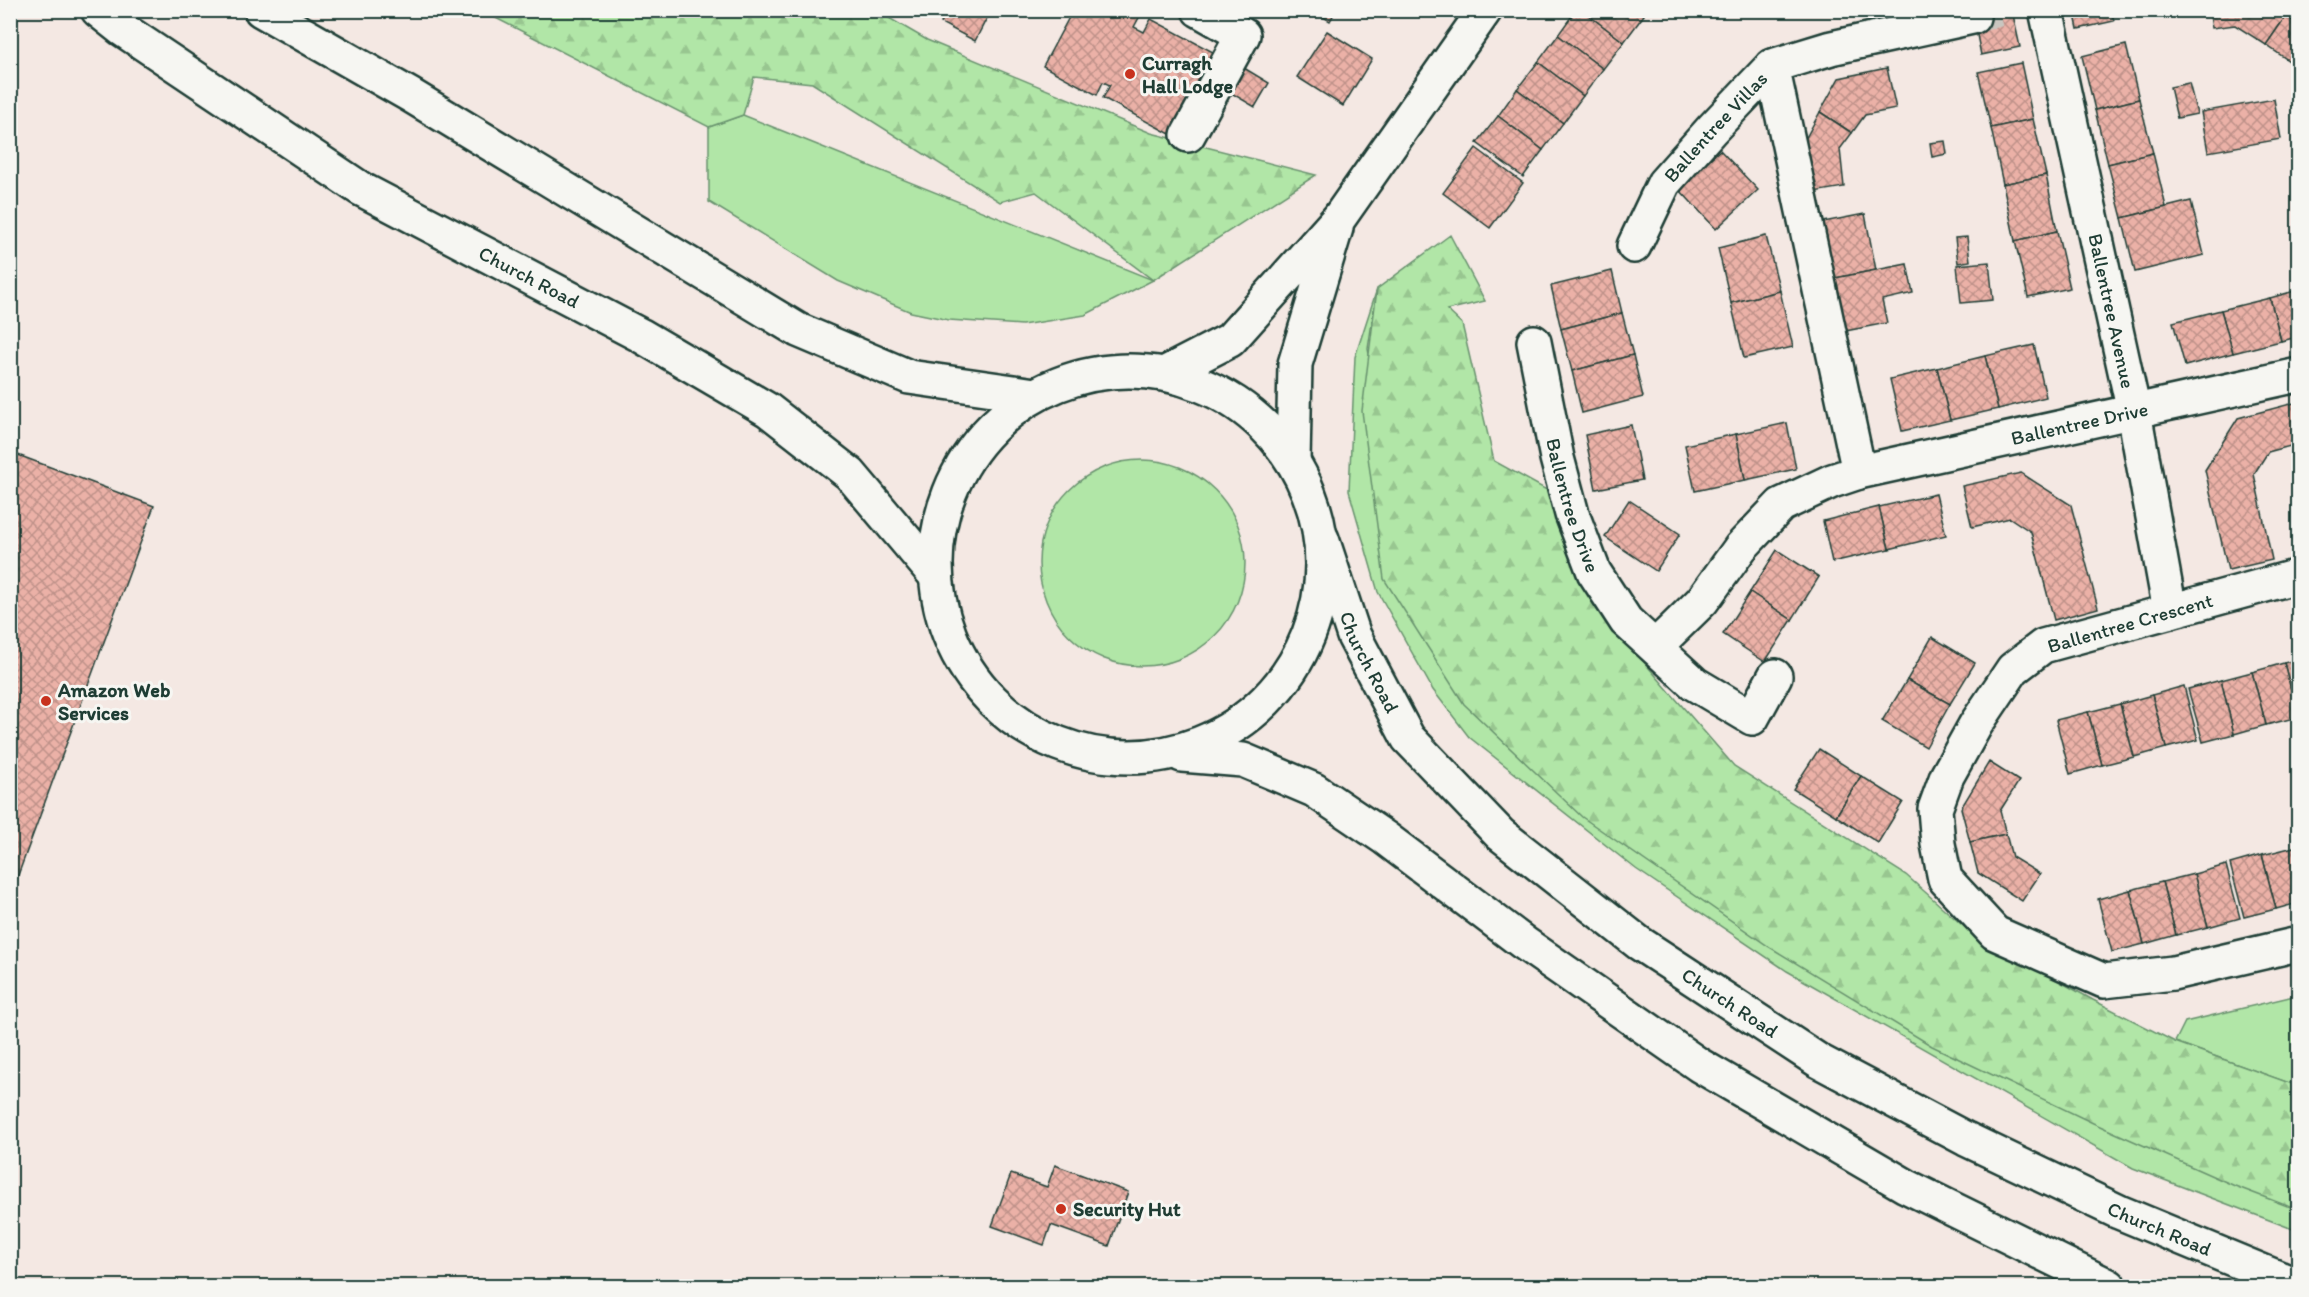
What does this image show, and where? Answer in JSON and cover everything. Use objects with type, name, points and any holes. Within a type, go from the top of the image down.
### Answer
[{"type":"main road","name":"Church Road","points":[[98,10],[122,29],[361,189],[640,336],[768,410],[850,474],[936,576]]},
{"type":"main road","points":[[261,10],[410,95],[798,330],[909,377],[1035,394]]},
{"type":"main road","points":[[1188,135],[1243,34],[1199,10]]},
{"type":"main road","points":[[1166,373],[1230,340],[1339,218],[1485,10]]},
{"type":"main road","name":"Ballentree Avenue","points":[[2046,10],[2134,412],[2170,611]]},
{"type":"main road","name":"Ballentree Villas","points":[[1634,246],[1664,183],[1772,66],[1830,48],[1973,16]]},
{"type":"main road","points":[[1772,66],[1859,472]]},
{"type":"main road","points":[[1293,461],[1295,364],[1339,218]]},
{"type":"main road","name":"Ballentree Drive","points":[[1534,342],[1557,458],[1572,514],[1594,573],[1626,621],[1695,684],[1752,718],[1775,676]]},
{"type":"main road","points":[[1174,754],[1228,732],[1261,707],[1289,676],[1317,615],[1323,577],[1322,538],[1312,498],[1293,461],[1250,412],[1215,390],[1166,373],[1116,371],[1064,381],[1035,394],[988,431],[970,454],[947,499],[937,537],[936,576],[944,622],[964,665],[1007,716],[1040,737],[1076,752],[1137,759],[1174,754],[1243,760],[1314,790],[1385,838],[1524,943],[1699,1065],[1906,1186],[2109,1287]]},
{"type":"main road","name":"Ballentree Drive","points":[[1655,647],[1702,601],[1741,548],[1781,506],[1832,481],[1859,472],[2298,375]]},
{"type":"main road","name":"Church Road","points":[[1322,538],[1354,636],[1408,738],[1500,834],[1639,944],[1819,1061],[1966,1139],[2119,1212],[2298,1286]]},
{"type":"main road","name":"Ballentree Crescent","points":[[2298,576],[2043,646],[2013,669],[1976,724],[1947,776],[1935,809],[1938,844],[1945,879],[1995,933],[2104,981],[2173,973],[2298,944]]},
{"type":"green space","points":[[482,11],[877,11],[927,40],[1151,133],[1316,175],[1153,280],[1036,192],[1000,202],[812,83],[754,77],[743,115],[709,127]]},
{"type":"green space","points":[[743,115],[1153,280],[1085,315],[1022,325],[949,320],[911,312],[838,281],[709,202],[709,127]]},
{"type":"green space","points":[[1450,235],[1485,301],[1447,310],[1462,324],[1494,461],[1554,494],[1617,631],[1734,766],[1906,875],[1970,932],[2175,1042],[2298,1086],[2298,1210],[2235,1186],[2093,1123],[1932,1046],[1768,946],[1582,817],[1464,704],[1384,579],[1362,411],[1377,289]]},
{"type":"green space","points":[[1377,289],[1368,349],[1394,484],[1444,647],[2298,1169],[2298,1231],[2133,1168],[1787,971],[1636,869],[1469,737],[1433,690],[1378,592],[1349,491],[1355,357]]},
{"type":"green space","points":[[1132,460],[1152,460],[1172,464],[1191,472],[1215,490],[1233,514],[1241,533],[1245,563],[1241,593],[1233,612],[1215,636],[1191,654],[1172,662],[1152,666],[1132,666],[1112,662],[1093,654],[1077,643],[1062,628],[1051,612],[1043,593],[1039,573],[1039,553],[1043,533],[1051,514],[1062,498],[1077,483],[1093,472],[1112,464]]},
{"type":"green space","points":[[2298,995],[2298,1086],[2175,1042],[2185,1022]]},
{"type":"building","points":[[948,10],[991,10],[975,41],[941,23]]},
{"type":"building","name":"Curragh Hall Lodge","points":[[1073,10],[1135,10],[1141,14],[1134,27],[1144,32],[1151,19],[1213,52],[1170,134],[1103,98],[1110,85],[1103,82],[1097,95],[1043,66]]},
{"type":"building","points":[[1311,10],[1336,10],[1330,21]]},
{"type":"building","points":[[1576,10],[1582,10],[1624,42],[1603,69],[1558,35]]},
{"type":"building","points":[[1582,10],[1638,10],[1644,15],[1624,42]]},
{"type":"building","points":[[1972,10],[2012,10],[2020,47],[1981,55]]},
{"type":"building","points":[[2074,10],[2111,10],[2114,21],[2078,29]]},
{"type":"building","points":[[2209,10],[2278,10],[2286,16],[2266,45],[2235,25],[2212,28]]},
{"type":"building","points":[[2286,16],[2298,25],[2298,84],[2295,65],[2266,45]]},
{"type":"building","points":[[1327,31],[1372,59],[1343,106],[1297,77]]},
{"type":"building","points":[[1558,35],[1603,69],[1583,96],[1538,62]]},
{"type":"building","points":[[2126,45],[2139,99],[2095,110],[2082,56]]},
{"type":"building","points":[[1538,62],[1583,96],[1563,123],[1517,89]]},
{"type":"building","points":[[2021,63],[2033,119],[1991,128],[1978,72]]},
{"type":"building","points":[[1239,65],[1269,83],[1255,107],[1226,90]]},
{"type":"building","points":[[1887,68],[1896,109],[1865,115],[1852,133],[1820,112],[1839,78]]},
{"type":"building","points":[[2189,83],[2197,114],[2177,118],[2170,87]]},
{"type":"building","points":[[1517,89],[1563,123],[1543,150],[1498,116]]},
{"type":"building","points":[[2139,99],[2153,153],[2108,164],[2095,110]]},
{"type":"building","points":[[2274,99],[2281,139],[2208,152],[2201,112]]},
{"type":"building","points":[[1820,112],[1852,133],[1840,149],[1844,187],[1808,193],[1801,147]]},
{"type":"building","points":[[1498,116],[1543,150],[1523,177],[1477,143]]},
{"type":"building","points":[[2033,119],[2046,175],[2003,184],[1991,128]]},
{"type":"building","points":[[1945,141],[1947,154],[1932,157],[1930,143]]},
{"type":"building","points":[[1476,148],[1523,183],[1490,228],[1443,193]]},
{"type":"building","points":[[1720,150],[1758,190],[1716,229],[1678,188]]},
{"type":"building","points":[[2153,153],[2166,207],[2122,218],[2108,164]]},
{"type":"building","points":[[2046,175],[2057,231],[2015,241],[2003,184]]},
{"type":"building","points":[[2191,201],[2204,255],[2135,272],[2122,218]]},
{"type":"building","points":[[1865,214],[1876,270],[1830,279],[1818,223]]},
{"type":"building","points":[[2057,231],[2070,288],[2028,297],[2015,241]]},
{"type":"building","points":[[1766,236],[1780,291],[1731,303],[1718,248]]},
{"type":"building","points":[[1967,237],[1970,261],[1958,263],[1955,238]]},
{"type":"building","points":[[1989,262],[1993,300],[1961,303],[1957,265]]},
{"type":"building","points":[[1907,264],[1913,293],[1882,300],[1887,323],[1840,332],[1830,279]]},
{"type":"building","points":[[1612,271],[1622,313],[1561,329],[1551,286]]},
{"type":"building","points":[[2298,290],[2298,337],[2281,341],[2270,298]]},
{"type":"building","points":[[1780,291],[1793,347],[1744,358],[1731,303]]},
{"type":"building","points":[[2270,298],[2281,341],[2233,353],[2221,310]]},
{"type":"building","points":[[2221,310],[2233,353],[2185,366],[2173,322]]},
{"type":"building","points":[[1622,313],[1633,355],[1572,371],[1561,329]]},
{"type":"building","points":[[2034,345],[2046,397],[1998,409],[1985,356]]},
{"type":"building","points":[[1633,355],[1643,397],[1582,413],[1572,371]]},
{"type":"building","points":[[1985,356],[1998,409],[1950,420],[1937,368]]},
{"type":"building","points":[[1937,368],[1950,420],[1902,431],[1890,379]]},
{"type":"building","points":[[2298,402],[2298,444],[2268,452],[2254,474],[2272,560],[2228,570],[2205,470],[2238,418]]},
{"type":"building","points":[[1787,423],[1796,469],[1745,480],[1736,434]]},
{"type":"building","points":[[1631,425],[1642,480],[1596,489],[1585,435]]},
{"type":"building","points":[[1736,434],[1745,480],[1695,491],[1685,445]]},
{"type":"building","name":"Amazon Web Services","points":[[10,452],[154,506],[10,897]]},
{"type":"building","points":[[2021,473],[2071,505],[2098,608],[2054,620],[2031,532],[2010,518],[1972,527],[1962,486]]},
{"type":"building","points":[[1936,494],[1946,535],[1889,549],[1879,507]]},
{"type":"building","points":[[1629,500],[1680,534],[1656,571],[1605,537]]},
{"type":"building","points":[[1879,507],[1889,549],[1832,562],[1823,521]]},
{"type":"building","points":[[1777,550],[1819,577],[1792,620],[1750,592]]},
{"type":"building","points":[[1750,592],[1792,620],[1765,662],[1723,634]]},
{"type":"building","points":[[1932,637],[1975,663],[1950,704],[1907,680]]},
{"type":"building","points":[[2298,659],[2298,717],[2284,663]]},
{"type":"building","points":[[2284,663],[2298,717],[2266,725],[2252,672]]},
{"type":"building","points":[[2252,672],[2266,725],[2234,734],[2221,680]]},
{"type":"building","points":[[1907,680],[1950,704],[1926,747],[1882,721]]},
{"type":"building","points":[[2221,680],[2234,734],[2203,742],[2188,689]]},
{"type":"building","points":[[2184,686],[2198,740],[2166,748],[2152,695]]},
{"type":"building","points":[[2152,695],[2166,748],[2134,757],[2120,704]]},
{"type":"building","points":[[2120,704],[2134,757],[2102,765],[2088,712]]},
{"type":"building","points":[[2088,712],[2102,765],[2070,774],[2056,720]]},
{"type":"building","points":[[1819,749],[1861,776],[1836,816],[1793,789]]},
{"type":"building","points":[[1989,762],[2019,781],[2000,811],[2006,834],[1970,842],[1961,808]]},
{"type":"building","points":[[1861,776],[1903,802],[1878,843],[1836,816]]},
{"type":"building","points":[[2006,834],[2012,857],[2040,874],[2022,901],[1978,873],[1970,842]]},
{"type":"building","points":[[2298,845],[2298,865],[2294,847]]},
{"type":"building","points":[[2294,847],[2298,865],[2298,903],[2276,909],[2262,855]]},
{"type":"building","points":[[2262,855],[2276,909],[2244,917],[2230,864]]},
{"type":"building","points":[[2226,865],[2240,918],[2208,927],[2194,874]]},
{"type":"building","points":[[2194,874],[2208,927],[2176,935],[2162,882]]},
{"type":"building","points":[[2162,882],[2176,935],[2144,944],[2130,890]]},
{"type":"building","points":[[2130,890],[2144,944],[2112,952],[2098,899]]},
{"type":"building","name":"Security Hut","points":[[1055,1165],[1128,1192],[1109,1246],[1051,1225],[1044,1245],[992,1226],[1011,1174],[1047,1187]]},
{"type":"tunnel","points":[[1973,17],[1998,10]]},
{"type":"place","name":"Curragh Hall Lodge","points":[[1130,74]]},
{"type":"place","name":"Amazon Web Services","points":[[46,701]]},
{"type":"place","name":"Security Hut","points":[[1061,1209]]}]
